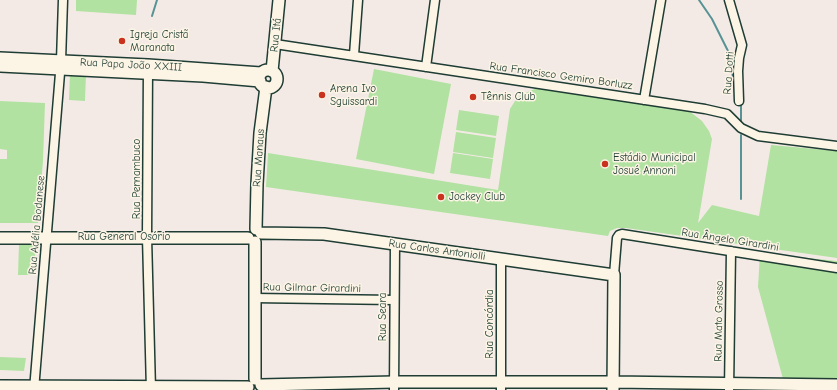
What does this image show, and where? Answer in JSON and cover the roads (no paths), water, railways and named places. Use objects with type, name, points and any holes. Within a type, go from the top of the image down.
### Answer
[{"type":"street","name":"Rua Adélia Bodanese","points":[[34,388],[61,65],[63,0]]},
{"type":"street","name":"Rua Itá","points":[[265,78],[275,44],[279,0]]},
{"type":"street","points":[[354,55],[358,0]]},
{"type":"street","points":[[426,67],[435,0]]},
{"type":"street","points":[[644,100],[661,0]]},
{"type":"street","name":"Rua Dotti","points":[[729,0],[742,45],[739,64],[739,101]]},
{"type":"street","name":"Rua Francisco Gemiro Borluzz","points":[[275,44],[354,55],[727,114],[741,128],[758,136],[837,146]]},
{"type":"street","name":"Rua Papa João XXIII","points":[[0,58],[19,63]]},
{"type":"street","name":"Rua Papa João XXIII","points":[[0,66],[19,63],[148,69],[265,78]]},
{"type":"street","name":"Rua Pernambuco","points":[[148,69],[147,237],[151,388]]},
{"type":"street","name":"Rua Manaus","points":[[254,386],[255,236],[259,146],[265,78]]},
{"type":"street","name":"Rua Carlos Antoniolli","points":[[255,236],[324,234],[614,275]]},
{"type":"street","name":"Rua Ângelo Girardini","points":[[614,275],[617,238],[622,234],[837,268]]},
{"type":"street","name":"Rua General Osório","points":[[0,238],[255,236]]},
{"type":"street","name":"Rua Seara","points":[[394,386],[395,244]]},
{"type":"street","name":"Rua Mato Grosso","points":[[729,387],[731,251]]},
{"type":"street","name":"Rua Concórdia","points":[[501,259],[501,386]]},
{"type":"street","points":[[613,386],[614,275]]},
{"type":"street","name":"Rua Gilmar Girardini","points":[[254,298],[394,300]]},
{"type":"street","points":[[0,386],[34,388],[151,388],[254,386],[729,387],[837,385]]},
{"type":"waterway","points":[[152,16],[157,0]]},
{"type":"waterway","points":[[699,0],[712,19],[728,51],[734,82]]},
{"type":"waterway","points":[[741,103],[741,122]]},
{"type":"waterway","points":[[741,135],[741,199]]},
{"type":"place","name":"Igreja Cristã Maranata","points":[[122,41]]},
{"type":"place","name":"Arena Ivo Sguissardi","points":[[322,95]]},
{"type":"place","name":"Tênnis Club","points":[[473,97]]},
{"type":"place","name":"Estádio Municipal Josué Annoni","points":[[605,164]]},
{"type":"place","name":"Jockey Club","points":[[441,197]]}]
